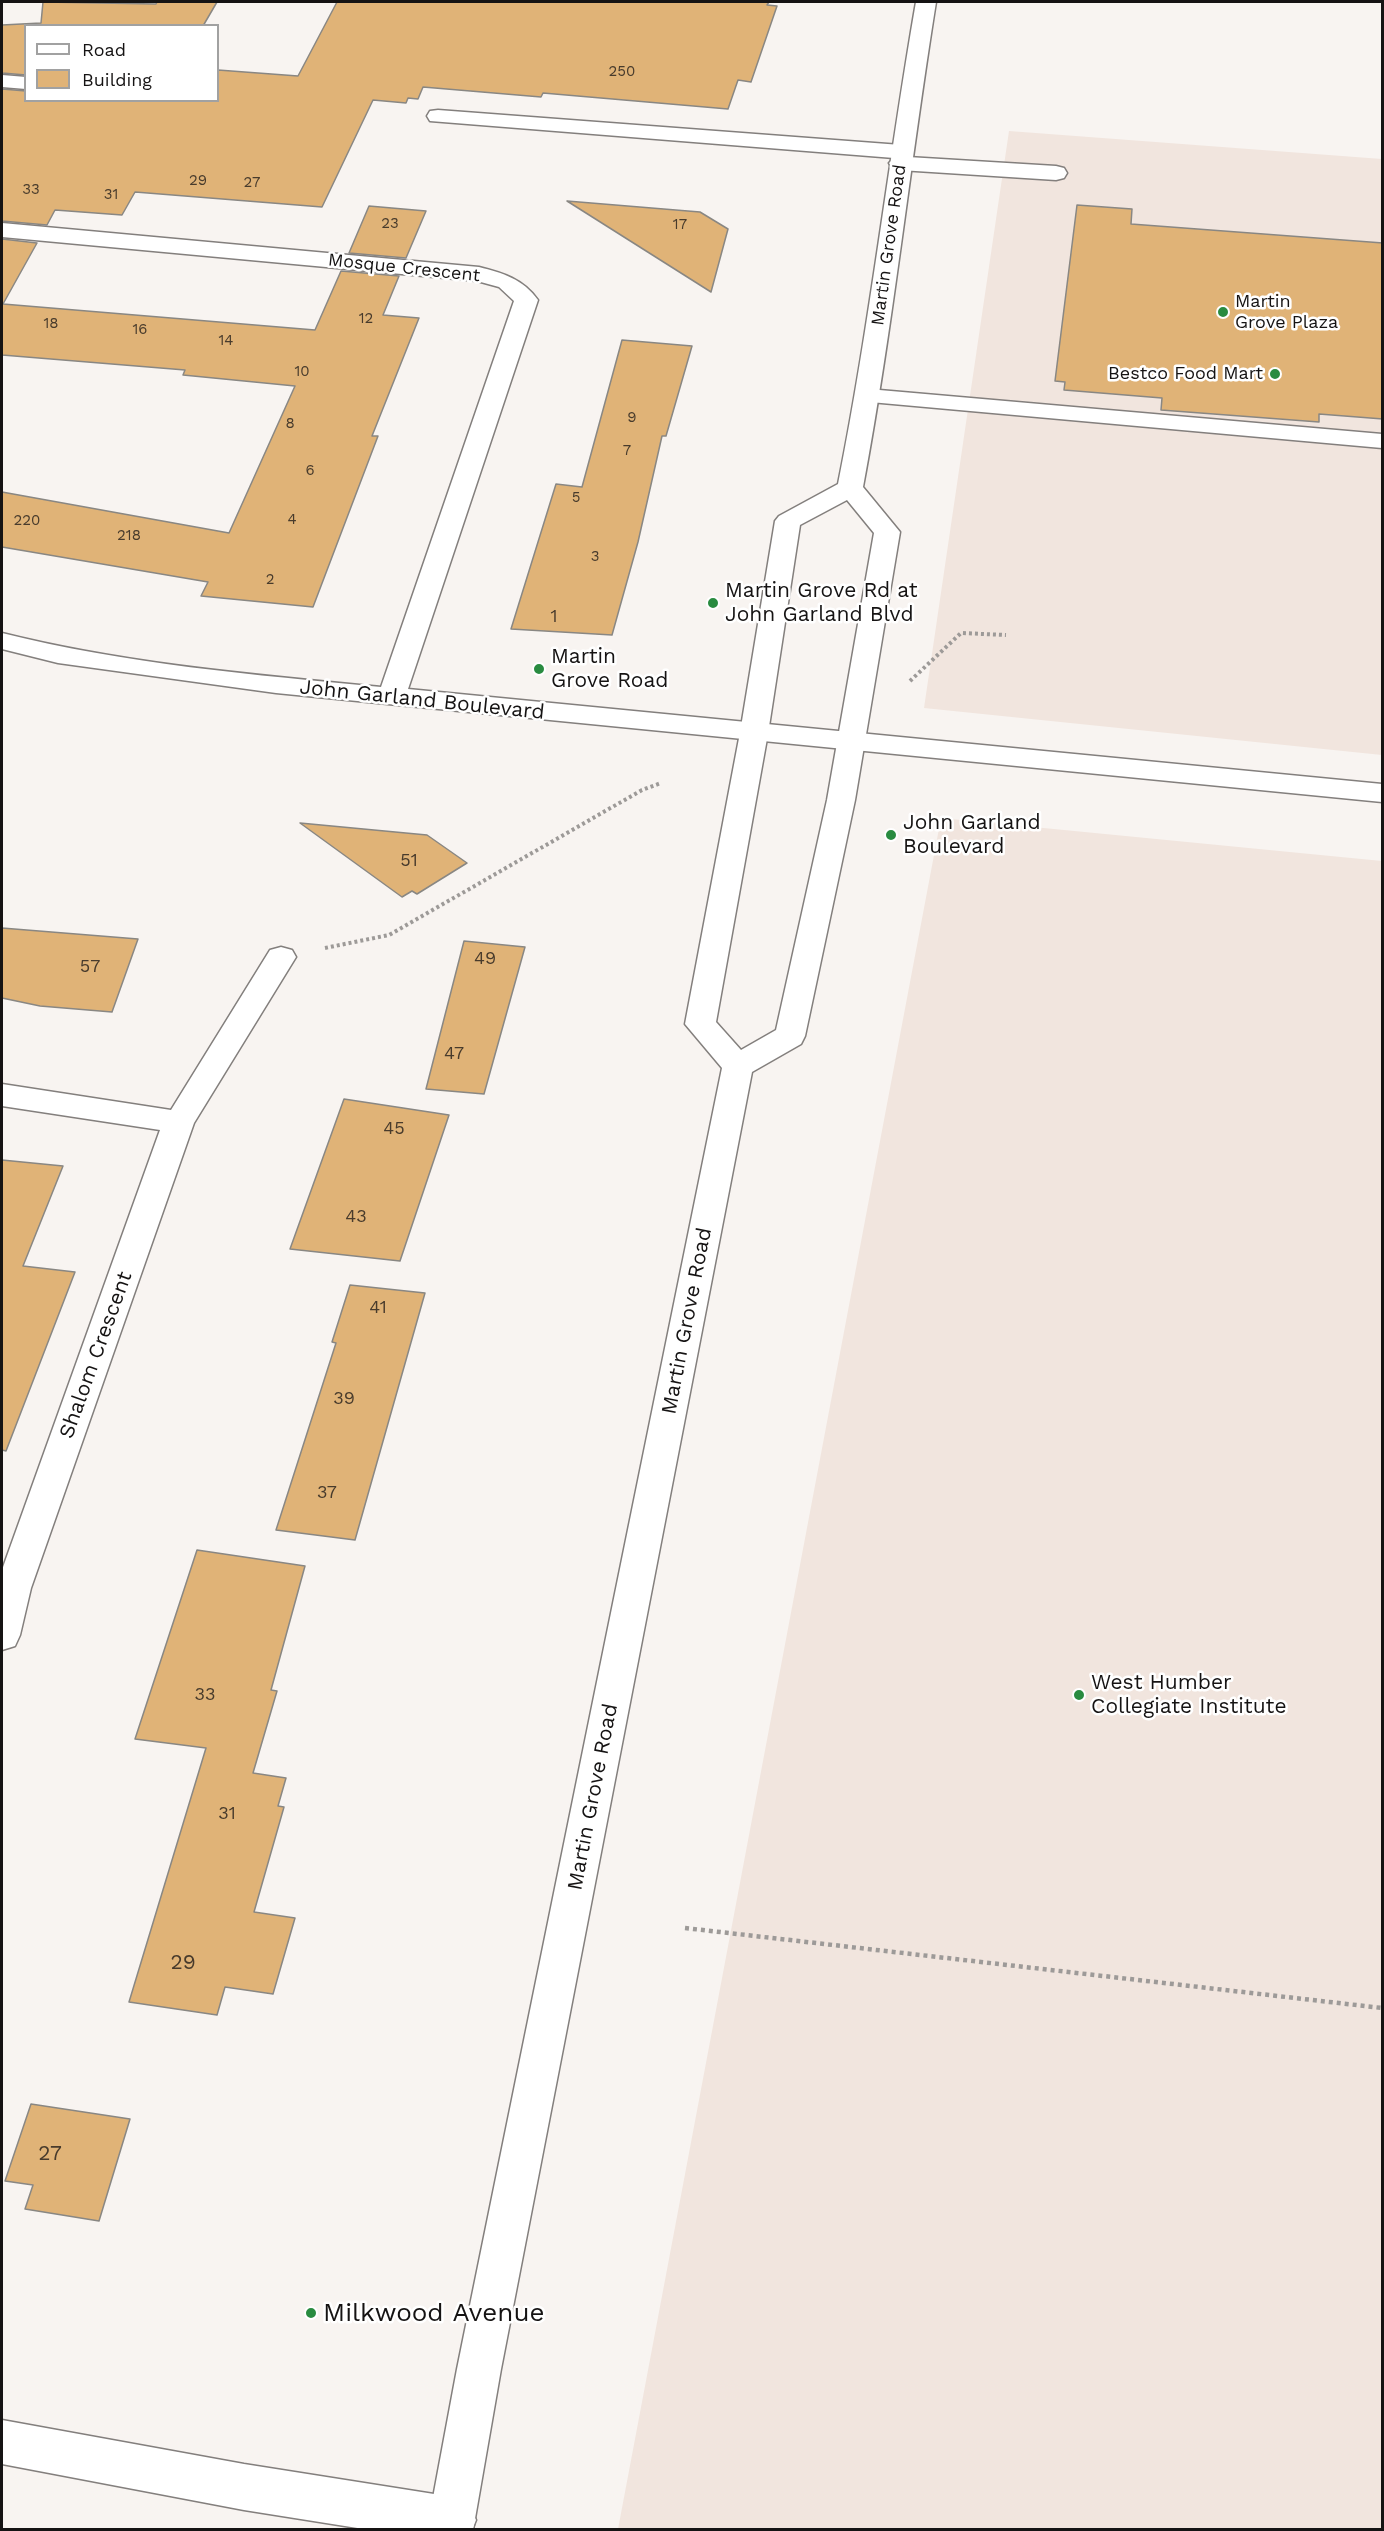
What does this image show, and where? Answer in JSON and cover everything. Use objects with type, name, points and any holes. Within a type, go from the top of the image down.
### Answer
[{"type":"main road","name":"Martin Grove Road","points":[[850,488],[868,396],[901,158],[926,2]]},
{"type":"main road","points":[[2,81],[24,83]]},
{"type":"main road","points":[[438,116],[1056,173]]},
{"type":"main road","name":"Mosque Crescent","points":[[2,230],[479,274],[507,282],[526,300],[392,696]]},
{"type":"main road","points":[[868,396],[1383,441]]},
{"type":"main road","points":[[850,488],[887,532],[852,743],[790,1036],[738,1066],[700,1024],[754,733],[788,521],[850,488]]},
{"type":"main road","name":"John Garland Boulevard","points":[[2,641],[58,655],[152,670],[276,685],[1383,793]]},
{"type":"main road","name":"Shalom Crescent","points":[[2,1635],[7,1587],[179,1122],[281,957]]},
{"type":"main road","name":"Martin Grove Road","points":[[452,2524],[479,2368],[738,1066]]},
{"type":"main road","points":[[2,1095],[179,1122]]},
{"type":"main road","points":[[2,2442],[452,2524]]},
{"type":"path","points":[[903,688],[961,633],[1006,635]]},
{"type":"path","points":[[281,957],[389,935],[642,790],[661,783]]},
{"type":"path","points":[[685,1928],[1383,2008]]},
{"type":"shaded area","points":[[1009,131],[1382,159],[1382,755],[924,708]]},
{"type":"shaded area","name":"West Humber Collegiate Institute","points":[[941,818],[1382,861],[1382,2529],[618,2529]]},
{"type":"building","points":[[43,2],[156,4],[157,2],[217,2],[204,24],[24,24],[24,75],[2,73],[2,25],[41,23]]},
{"type":"building","points":[[337,2],[769,2],[767,5],[777,6],[751,82],[738,80],[728,109],[543,93],[541,97],[423,87],[418,99],[408,98],[406,103],[373,100],[322,207],[135,192],[122,215],[55,210],[47,225],[2,221],[2,89],[24,91],[24,102],[219,102],[219,70],[298,76]]},
{"type":"building","points":[[567,201],[700,212],[728,229],[711,292]]},
{"type":"building","name":"Martin Grove Plaza","points":[[1077,205],[1132,209],[1131,224],[1383,243],[1383,419],[1319,414],[1319,422],[1161,410],[1162,398],[1064,390],[1065,382],[1055,381]]},
{"type":"building","points":[[369,206],[426,211],[406,258],[349,253]]},
{"type":"building","points":[[2,239],[37,243],[3,304],[315,330],[341,271],[399,276],[383,315],[419,318],[372,436],[378,436],[313,607],[201,596],[208,582],[2,547],[2,492],[229,533],[295,386],[183,375],[185,370],[2,355]]},
{"type":"building","points":[[622,340],[692,346],[666,436],[662,436],[638,542],[612,635],[511,629],[556,484],[582,487]]},
{"type":"building","points":[[300,823],[427,835],[467,863],[417,894],[412,891],[402,897]]},
{"type":"building","points":[[2,928],[138,939],[112,1012],[40,1006],[2,998]]},
{"type":"building","points":[[464,941],[525,947],[484,1094],[426,1089]]},
{"type":"building","points":[[344,1099],[449,1115],[400,1261],[290,1249]]},
{"type":"building","points":[[2,1160],[63,1166],[23,1266],[75,1272],[6,1451],[2,1450]]},
{"type":"building","points":[[350,1285],[425,1293],[355,1540],[276,1530],[336,1343],[332,1342]]},
{"type":"building","points":[[197,1550],[305,1566],[271,1690],[277,1691],[253,1773],[286,1778],[278,1806],[284,1807],[254,1912],[295,1918],[273,1994],[225,1987],[217,2015],[129,2002],[206,1748],[135,1739]]},
{"type":"building","points":[[31,2104],[130,2119],[99,2221],[25,2209],[33,2185],[5,2181]]},
{"type":"place","name":"Martin Grove Plaza","points":[[1223,312]]},
{"type":"place","name":"Bestco Food Mart","points":[[1275,374]]},
{"type":"place","name":"Martin Grove Rd at John Garland Blvd","points":[[713,603]]},
{"type":"place","name":"Martin Grove Road","points":[[539,669]]},
{"type":"place","name":"John Garland Boulevard","points":[[891,835]]},
{"type":"place","name":"West Humber Collegiate Institute","points":[[1079,1695]]},
{"type":"place","name":"Milkwood Avenue","points":[[311,2313]]}]
